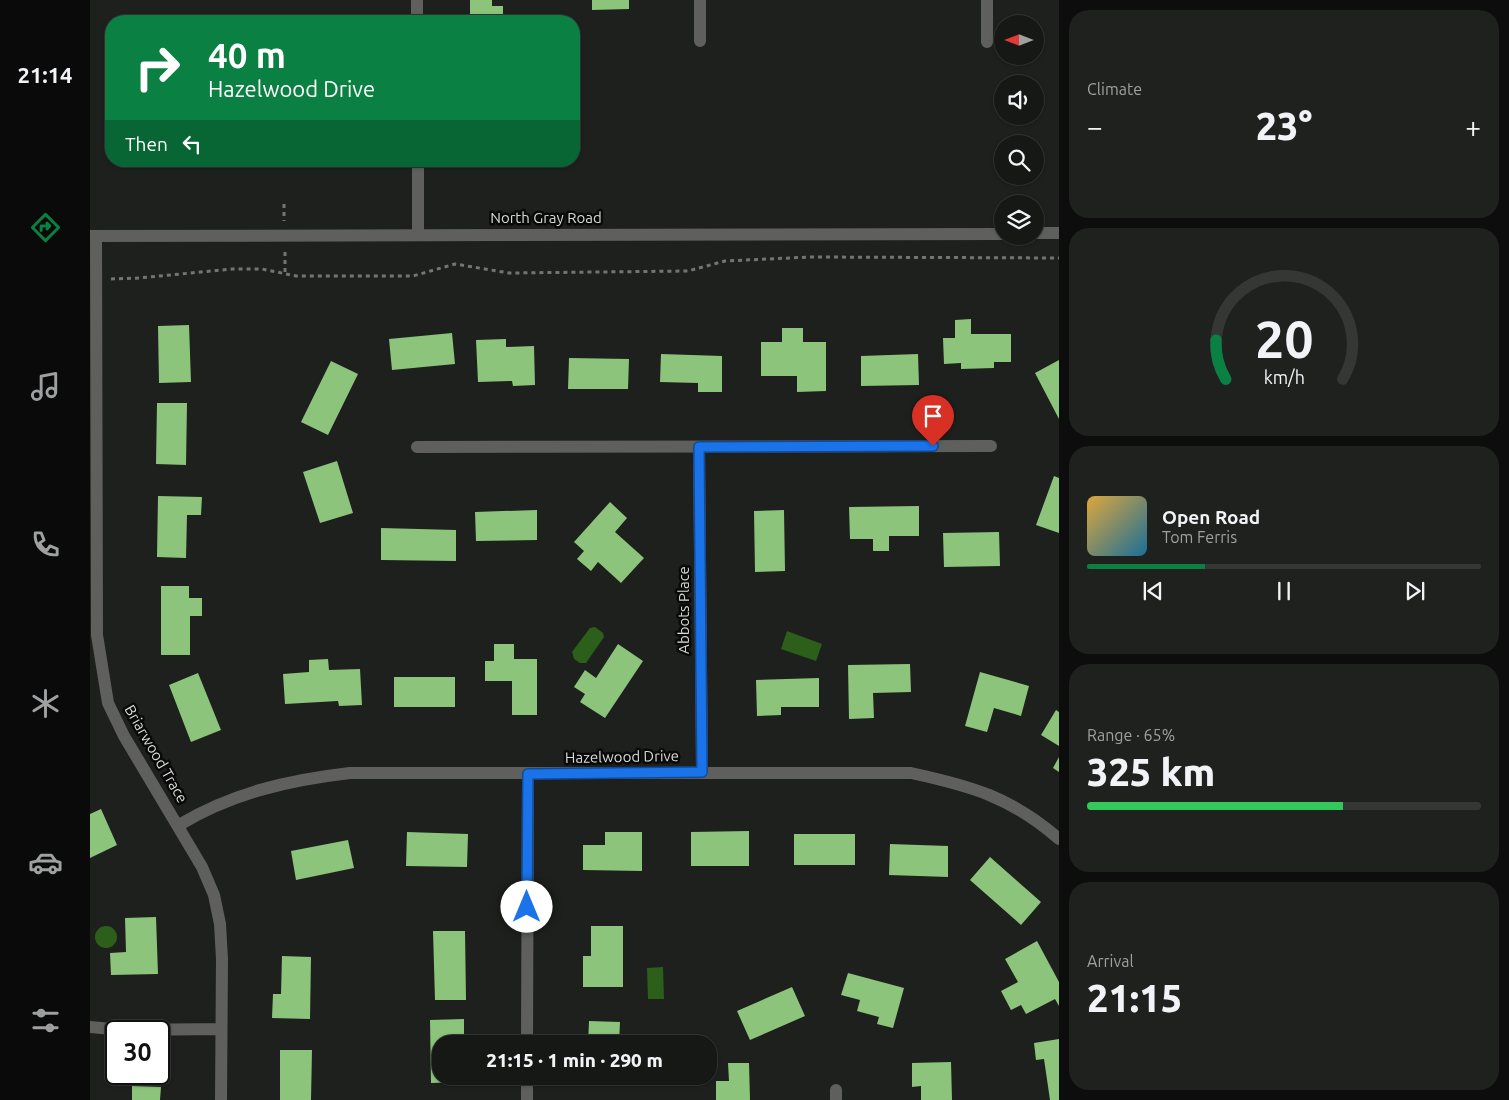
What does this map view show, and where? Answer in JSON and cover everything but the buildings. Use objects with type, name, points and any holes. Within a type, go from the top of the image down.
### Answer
[{"type":"street","points":[[417,0],[417,15]]},
{"type":"street","points":[[700,0],[700,41]]},
{"type":"street","points":[[987,0],[987,42]]},
{"type":"street","points":[[418,167],[418,234]]},
{"type":"street","points":[[1044,234],[1059,233]]},
{"type":"street","name":"North Gray Road","points":[[93,236],[994,234]]},
{"type":"street","name":"Briarwood Trace","points":[[93,236],[97,635],[108,703],[124,736],[179,825],[202,867],[214,895],[220,924],[221,1100]]},
{"type":"street","points":[[417,447],[991,446]]},
{"type":"street","name":"Abbots Place","points":[[699,447],[702,772]]},
{"type":"street","name":"Hazelwood Drive","points":[[179,825],[198,813],[248,792],[299,779],[350,773],[911,773],[989,793],[1037,820],[1059,839]]},
{"type":"street","points":[[527,1035],[528,774]]},
{"type":"street","points":[[90,1028],[123,1030],[221,1029]]},
{"type":"street","points":[[527,1085],[527,1100]]},
{"type":"path","points":[[284,204],[284,224]]},
{"type":"path","points":[[285,250],[285,274]]},
{"type":"path","points":[[111,279],[232,269],[262,269],[296,276],[412,276],[455,264],[509,273],[549,273],[688,271],[725,261],[811,257],[1059,258]]},
{"type":"shaded area","points":[[595,627],[603,633],[604,637],[586,663],[580,663],[574,659],[572,652],[590,628]]},
{"type":"shaded area","points":[[787,631],[822,644],[816,661],[781,649]]},
{"type":"shaded area","points":[[106,926],[114,929],[117,937],[114,945],[106,948],[98,945],[95,937],[98,929]]},
{"type":"shaded area","points":[[663,967],[664,999],[648,999],[647,968]]},
{"type":"route","points":[[527,907],[528,774],[702,772],[699,447],[933,446]]}]
